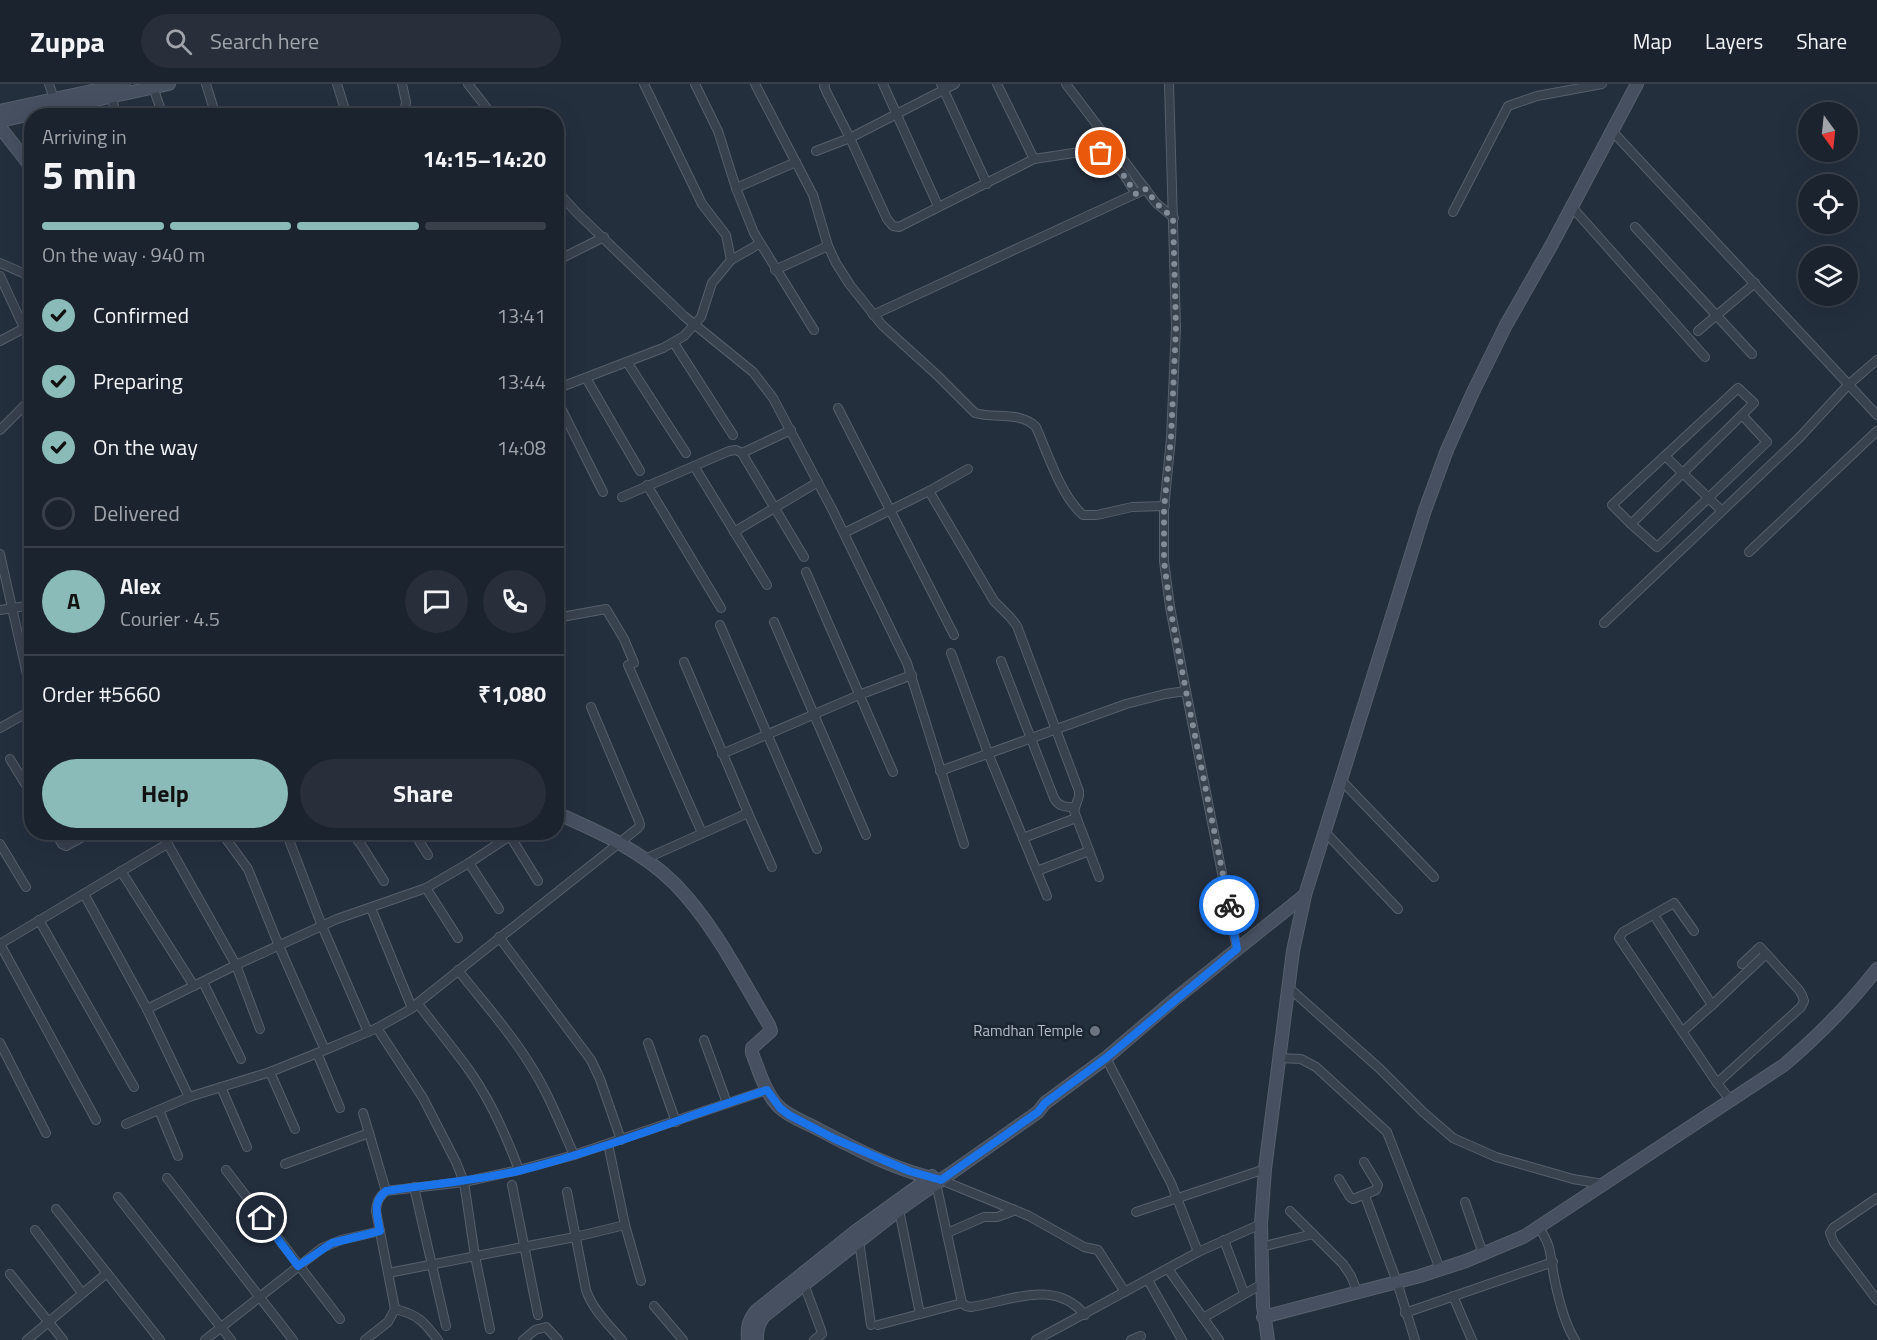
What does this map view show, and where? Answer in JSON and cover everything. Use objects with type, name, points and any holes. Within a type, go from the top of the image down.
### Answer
[{"type":"street","points":[[49,84],[60,107]]},
{"type":"street","points":[[45,108],[60,107],[123,84]]},
{"type":"street","points":[[105,89],[169,84]]},
{"type":"street","points":[[206,84],[213,108]]},
{"type":"street","points":[[337,84],[344,108]]},
{"type":"street","points":[[402,84],[405,108]]},
{"type":"street","points":[[468,84],[487,108]]},
{"type":"street","points":[[644,84],[702,204],[726,235],[731,260]]},
{"type":"street","points":[[695,84],[718,131],[736,188],[759,244],[814,330]]},
{"type":"street","points":[[755,84],[818,209],[828,246],[836,263],[849,285],[882,325],[975,413],[1023,418],[1030,421],[1036,427],[1060,482],[1083,515],[1097,515],[1143,506],[1164,506]]},
{"type":"street","points":[[825,84],[827,93],[887,219],[893,226],[899,227],[1034,159],[1080,152],[1101,153],[1122,173],[1136,194]]},
{"type":"street","points":[[883,84],[938,206]]},
{"type":"street","points":[[816,152],[850,138],[943,87],[955,84]]},
{"type":"street","points":[[997,84],[1034,159]]},
{"type":"street","points":[[1066,84],[1156,203],[1173,218]]},
{"type":"street","points":[[1169,84],[1176,327],[1171,438],[1164,506],[1164,561],[1170,607],[1237,949]]},
{"type":"street","points":[[1453,212],[1508,106],[1537,96],[1602,84]]},
{"type":"street","points":[[1268,1340],[1263,1317],[1261,1247],[1265,1169],[1288,987],[1305,895],[1421,520],[1447,450],[1506,325],[1572,207],[1633,85]]},
{"type":"street","points":[[153,87],[160,108]]},
{"type":"street","points":[[943,87],[987,184]]},
{"type":"street","points":[[105,89],[113,108]]},
{"type":"street","points":[[0,111],[24,109]]},
{"type":"street","points":[[0,121],[24,115]]},
{"type":"street","points":[[0,128],[24,158]]},
{"type":"street","points":[[1612,131],[1877,415]]},
{"type":"street","points":[[736,188],[796,162]]},
{"type":"street","points":[[873,315],[1146,189]]},
{"type":"street","points":[[564,199],[695,325],[753,372],[773,398],[844,533],[912,675],[964,844]]},
{"type":"street","points":[[1572,207],[1705,357]]},
{"type":"street","points":[[1635,227],[1752,354]]},
{"type":"street","points":[[564,257],[604,237]]},
{"type":"street","points":[[564,384],[627,362],[674,343],[684,336],[695,325],[705,306],[712,283],[731,260],[759,244]]},
{"type":"street","points":[[776,270],[828,246]]},
{"type":"street","points":[[0,263],[24,274]]},
{"type":"street","points":[[0,276],[24,319]]},
{"type":"street","points":[[1698,331],[1755,283]]},
{"type":"street","points":[[0,340],[24,328]]},
{"type":"street","points":[[674,343],[733,435]]},
{"type":"street","points":[[1604,622],[1799,438],[1848,386],[1877,360]]},
{"type":"street","points":[[627,362],[686,453]]},
{"type":"street","points":[[586,378],[640,471]]},
{"type":"street","points":[[1631,524],[1742,415],[1754,404],[1738,388],[1612,505],[1631,524],[1657,547],[1767,442],[1742,415]]},
{"type":"street","points":[[0,430],[24,406]]},
{"type":"street","points":[[838,408],[954,635]]},
{"type":"street","points":[[564,414],[603,492]]},
{"type":"street","points":[[742,453],[791,430]]},
{"type":"street","points":[[1749,552],[1877,431]]},
{"type":"street","points":[[622,497],[733,450],[739,451],[804,557]]},
{"type":"street","points":[[1665,456],[1722,510]]},
{"type":"street","points":[[694,466],[767,585]]},
{"type":"street","points":[[844,533],[968,469]]},
{"type":"street","points":[[735,532],[818,482]]},
{"type":"street","points":[[647,485],[722,608]]},
{"type":"street","points":[[929,491],[994,601],[1017,626],[1078,791],[1079,796],[1074,807],[1076,818],[1099,877]]},
{"type":"street","points":[[0,554],[24,660]]},
{"type":"street","points":[[806,572],[893,772]]},
{"type":"street","points":[[0,610],[24,606]]},
{"type":"street","points":[[564,617],[606,609],[624,639],[631,664],[702,834]]},
{"type":"street","points":[[774,622],[866,835]]},
{"type":"street","points":[[720,625],[817,849]]},
{"type":"street","points":[[951,653],[988,753],[1047,896]]},
{"type":"street","points":[[1001,661],[1057,803],[1074,807]]},
{"type":"street","points":[[684,662],[772,867]]},
{"type":"street","points":[[722,754],[813,714],[912,675]]},
{"type":"street","points":[[940,771],[1126,704],[1186,691]]},
{"type":"street","points":[[126,1124],[189,1097],[270,1072],[321,1052],[377,1028],[415,1006],[640,825],[591,707]]},
{"type":"street","points":[[0,728],[24,714]]},
{"type":"street","points":[[10,759],[24,782]]},
{"type":"street","points":[[1341,780],[1434,877]]},
{"type":"street","points":[[645,859],[748,813]]},
{"type":"street","points":[[564,817],[619,843],[645,859],[674,883],[713,932],[769,1025],[771,1031],[752,1048],[752,1053],[767,1090],[780,1108],[835,1139],[879,1159],[1013,1209],[1045,1224],[1084,1247],[1098,1250],[1125,1292]]},
{"type":"street","points":[[1023,838],[1076,818]]},
{"type":"street","points":[[1325,832],[1398,909]]},
{"type":"street","points":[[60,840],[66,846],[77,840]]},
{"type":"street","points":[[165,840],[236,965],[260,1029]]},
{"type":"street","points":[[227,840],[248,869],[321,1052],[340,1108]]},
{"type":"street","points":[[289,840],[322,926],[368,1032]]},
{"type":"street","points":[[418,840],[428,855]]},
{"type":"street","points":[[147,1009],[337,919],[426,888],[504,840]]},
{"type":"street","points":[[516,840],[538,881]]},
{"type":"street","points":[[358,841],[384,882]]},
{"type":"street","points":[[96,1120],[0,944],[167,844]]},
{"type":"street","points":[[1,847],[26,887]]},
{"type":"street","points":[[1037,871],[1089,851]]},
{"type":"street","points":[[469,863],[499,909]]},
{"type":"street","points":[[121,871],[199,984],[241,1059]]},
{"type":"street","points":[[426,888],[458,938]]},
{"type":"street","points":[[84,894],[147,1009],[189,1097]]},
{"type":"street","points":[[748,1340],[747,1325],[756,1311],[847,1238],[1038,1112],[1041,1106],[1106,1058],[1175,999],[1305,895]]},
{"type":"street","points":[[1694,931],[1674,903],[1623,932],[1619,938],[1731,1101]]},
{"type":"street","points":[[370,909],[415,1006],[469,1070],[483,1091],[509,1142],[519,1170]]},
{"type":"street","points":[[39,920],[134,1087]]},
{"type":"street","points":[[1657,920],[1712,1005]]},
{"type":"street","points":[[499,937],[591,1060],[621,1140]]},
{"type":"street","points":[[1717,1083],[1801,1007],[1804,1001],[1799,990],[1760,947],[1742,964]]},
{"type":"street","points":[[1683,1031],[1766,954]]},
{"type":"street","points":[[1263,1317],[1440,1269],[1509,1244],[1541,1227],[1784,1065],[1814,1040],[1877,969]]},
{"type":"street","points":[[458,970],[517,1044],[544,1087],[574,1155]]},
{"type":"street","points":[[1288,987],[1453,1138],[1496,1157],[1573,1179],[1604,1185]]},
{"type":"street","points":[[377,1028],[423,1098],[452,1153],[464,1182],[475,1256],[490,1329]]},
{"type":"street","points":[[704,1040],[727,1103]]},
{"type":"street","points":[[0,1043],[46,1133]]},
{"type":"street","points":[[648,1043],[676,1122]]},
{"type":"street","points":[[1106,1058],[1177,1199],[1198,1252]]},
{"type":"street","points":[[1279,1058],[1301,1059],[1316,1067],[1387,1132],[1440,1269]]},
{"type":"street","points":[[270,1072],[295,1129]]},
{"type":"street","points":[[221,1087],[248,1147]]},
{"type":"street","points":[[364,1340],[378,1336],[395,1309],[376,1203],[386,1191],[464,1182],[519,1170],[621,1140],[767,1090]]},
{"type":"street","points":[[159,1110],[178,1156]]},
{"type":"street","points":[[363,1113],[386,1191]]},
{"type":"street","points":[[285,1164],[369,1133]]},
{"type":"street","points":[[608,1144],[625,1225],[641,1281]]},
{"type":"street","points":[[1339,1179],[1351,1198],[1355,1199],[1378,1188],[1364,1162]]},
{"type":"street","points":[[1136,1212],[1265,1169]]},
{"type":"street","points":[[226,1170],[340,1319]]},
{"type":"street","points":[[167,1178],[293,1340]]},
{"type":"street","points":[[936,1180],[962,1303],[971,1307],[1020,1296],[1047,1294],[1064,1298],[1076,1305],[1085,1315]]},
{"type":"street","points":[[512,1185],[538,1315]]},
{"type":"street","points":[[414,1187],[446,1326]]},
{"type":"street","points":[[567,1192],[590,1299],[596,1311],[622,1340]]},
{"type":"street","points":[[1365,1196],[1397,1282],[1415,1340]]},
{"type":"street","points":[[118,1197],[231,1340]]},
{"type":"street","points":[[1876,1201],[1833,1228],[1830,1233],[1834,1243],[1877,1300]]},
{"type":"street","points":[[1465,1202],[1483,1254]]},
{"type":"street","points":[[757,1340],[757,1330],[764,1316],[859,1241],[898,1206]]},
{"type":"street","points":[[898,1206],[920,1314]]},
{"type":"street","points":[[56,1209],[160,1340]]},
{"type":"street","points":[[947,1233],[984,1217],[997,1216],[1011,1212],[1013,1209]]},
{"type":"street","points":[[1290,1211],[1343,1264],[1357,1291]]},
{"type":"street","points":[[1036,1340],[1053,1336],[1085,1315],[1198,1252],[1261,1224]]},
{"type":"street","points":[[388,1273],[575,1237],[625,1225]]},
{"type":"street","points":[[1541,1227],[1548,1241],[1554,1278],[1571,1339]]},
{"type":"street","points":[[35,1230],[82,1293]]},
{"type":"street","points":[[205,1340],[298,1266],[332,1243],[380,1231]]},
{"type":"street","points":[[1261,1247],[1313,1234]]},
{"type":"street","points":[[1224,1240],[1244,1293]]},
{"type":"street","points":[[859,1241],[874,1325],[962,1303]]},
{"type":"street","points":[[1405,1313],[1553,1262]]},
{"type":"street","points":[[1168,1269],[1219,1340]]},
{"type":"street","points":[[10,1274],[63,1340]]},
{"type":"street","points":[[27,1340],[107,1274]]},
{"type":"street","points":[[1148,1280],[1182,1340]]},
{"type":"street","points":[[804,1284],[822,1334],[814,1340]]},
{"type":"street","points":[[1203,1318],[1262,1284]]},
{"type":"street","points":[[1453,1296],[1472,1340]]},
{"type":"street","points":[[654,1306],[683,1340]]},
{"type":"street","points":[[395,1309],[418,1316],[438,1340]]},
{"type":"street","points":[[523,1340],[535,1330],[546,1327],[558,1340]]},
{"type":"street","points":[[1131,1340],[1141,1336]]},
{"type":"way so far","points":[[1101,153],[1122,173],[1136,194],[1146,189],[1156,203],[1173,218],[1176,327],[1171,438],[1164,509],[1164,561],[1170,607],[1204,787],[1229,905]]},
{"type":"place","name":"Ramdhan Temple","points":[[1095,1031]]},
{"type":"route","points":[[262,1218],[298,1266],[332,1243],[380,1231],[376,1203],[386,1191],[464,1182],[545,1164],[767,1090],[780,1108],[789,1115],[835,1139],[909,1171],[941,1180],[1038,1112],[1041,1106],[1106,1058],[1237,949],[1229,905]]}]
